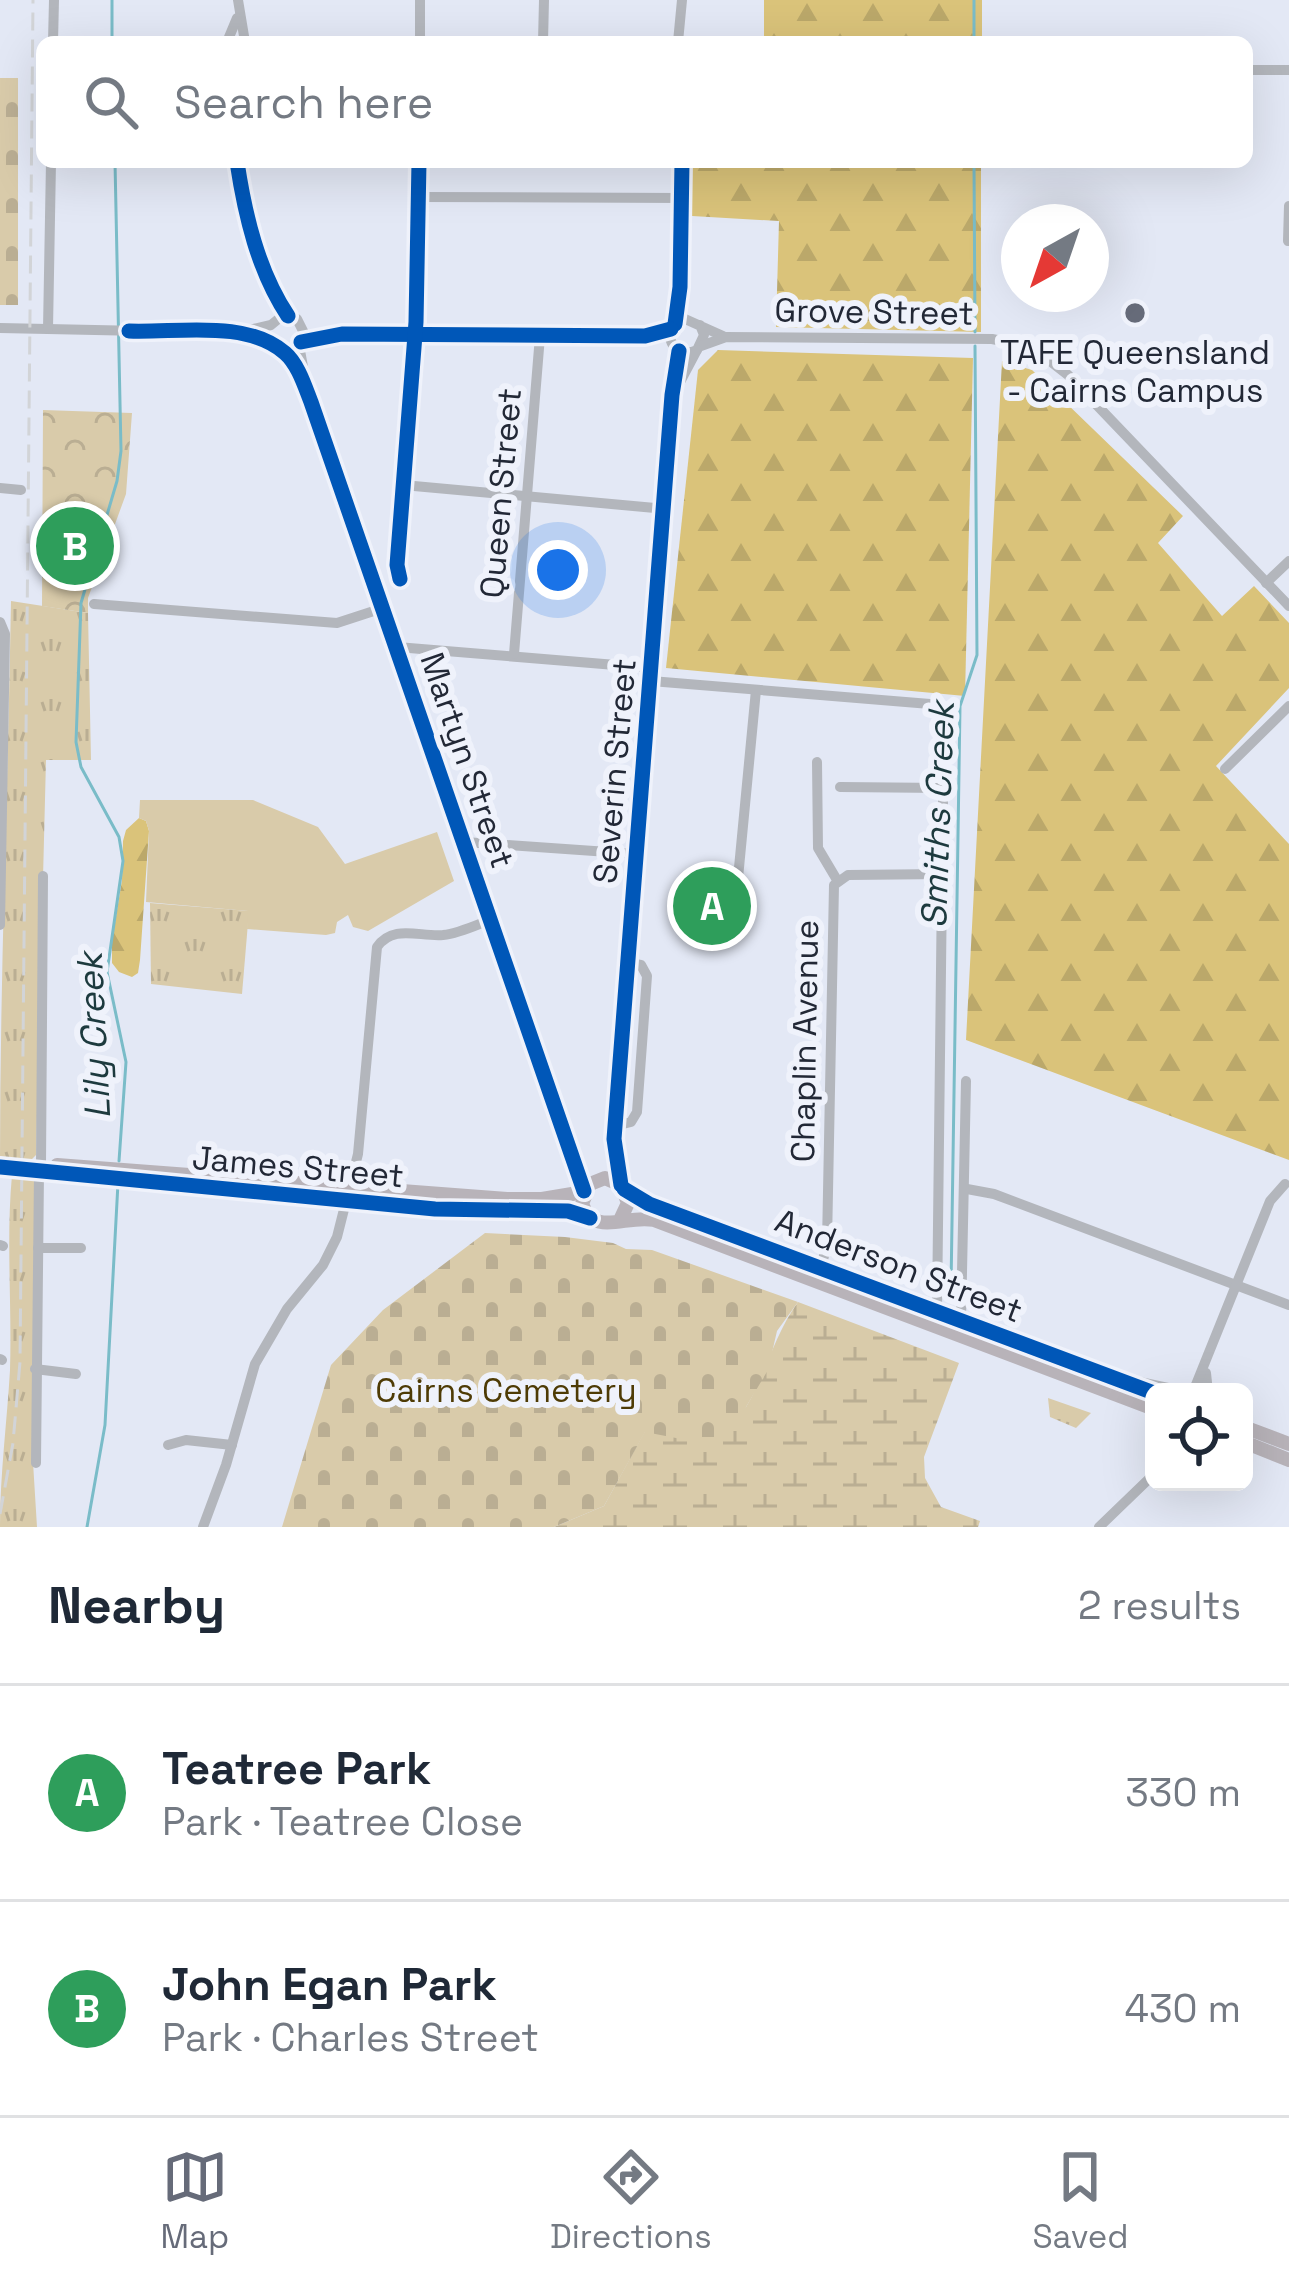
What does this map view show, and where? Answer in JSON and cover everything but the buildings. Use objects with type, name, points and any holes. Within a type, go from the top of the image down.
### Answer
[{"type":"main road","name":"James Street","points":[[0,1166],[350,1192],[523,1199],[584,1192]]},
{"type":"main road","points":[[598,1179],[611,1179],[623,1187],[628,1203],[621,1218],[605,1224],[590,1218],[582,1204],[584,1192],[598,1179]]},
{"type":"main road","name":"Anderson Street","points":[[623,1187],[643,1201],[819,1275],[1145,1404]]},
{"type":"main road","name":"James Street","points":[[350,1192],[458,1210],[568,1211],[590,1218]]},
{"type":"main road","name":"Anderson Street","points":[[621,1218],[654,1220],[937,1312],[1145,1390]]},
{"type":"main road","points":[[1253,1430],[1289,1444]]},
{"type":"main road","points":[[1253,1448],[1289,1460]]},
{"type":"street","points":[[53,36],[54,0]]},
{"type":"street","points":[[238,0],[243,36]]},
{"type":"street","points":[[420,0],[420,36]]},
{"type":"street","points":[[543,36],[544,0]]},
{"type":"street","points":[[681,36],[682,0]]},
{"type":"street","points":[[230,36],[238,15]]},
{"type":"street","points":[[1253,70],[1289,70]]},
{"type":"street","points":[[48,328],[51,168]]},
{"type":"street","points":[[238,168],[243,204],[268,282],[277,346]]},
{"type":"street","points":[[400,580],[397,565],[415,334],[418,168]]},
{"type":"street","points":[[676,349],[673,326],[680,287],[682,168]]},
{"type":"street","points":[[418,197],[681,198]]},
{"type":"street","points":[[1288,241],[1289,206]]},
{"type":"street","points":[[268,282],[288,316],[302,325],[342,334]]},
{"type":"street","points":[[645,336],[676,349],[699,348],[704,335],[680,287]]},
{"type":"street","points":[[0,328],[237,333],[288,316]]},
{"type":"street","points":[[237,333],[277,346],[342,334],[645,336],[685,319],[698,323]]},
{"type":"street","name":"Grove Street","points":[[698,323],[726,337]]},
{"type":"street","name":"Martyn Street","points":[[302,325],[307,393]]},
{"type":"street","name":"Queen Street","points":[[514,654],[540,336]]},
{"type":"street","name":"Grove Street","points":[[699,348],[726,337],[1021,343],[1047,356],[1068,375],[1266,583]]},
{"type":"street","name":"Martyn Street","points":[[277,346],[292,362],[307,393],[584,1192]]},
{"type":"street","name":"Severin Street","points":[[673,406],[699,348]]},
{"type":"street","name":"Severin Street","points":[[623,1187],[615,1132],[676,349]]},
{"type":"street","points":[[403,485],[665,509]]},
{"type":"street","points":[[0,488],[21,490]]},
{"type":"street","points":[[1289,561],[1266,583],[1289,606]]},
{"type":"street","points":[[94,604],[337,623],[382,608]]},
{"type":"street","points":[[0,622],[5,634],[0,926]]},
{"type":"street","points":[[397,647],[514,654],[756,690],[930,704],[942,710],[946,720],[937,1312]]},
{"type":"street","points":[[739,878],[756,690]]},
{"type":"street","points":[[1225,769],[1289,706]]},
{"type":"street","points":[[817,762],[818,848],[840,878],[944,874]]},
{"type":"street","points":[[840,787],[944,788]]},
{"type":"street","points":[[465,842],[638,854]]},
{"type":"street","points":[[36,1463],[43,876]]},
{"type":"street","name":"Chaplin Avenue","points":[[819,1275],[827,1237],[833,888],[840,878]]},
{"type":"street","points":[[202,1527],[255,1364],[291,1302],[329,1256],[350,1192],[375,954],[386,937],[396,933],[448,934],[492,919]]},
{"type":"street","name":"Severin Street","points":[[598,1179],[615,1132],[637,1112],[647,976],[641,965],[628,963]]},
{"type":"street","points":[[961,1321],[967,1081]]},
{"type":"street","name":"Martyn Street","points":[[571,1149],[598,1179]]},
{"type":"street","points":[[1202,1383],[1270,1201],[1285,1184]]},
{"type":"street","points":[[967,1189],[994,1194],[1289,1305]]},
{"type":"street","points":[[38,1248],[81,1248]]},
{"type":"street","points":[[1202,1383],[1210,1357]]},
{"type":"street","points":[[35,1369],[76,1374]]},
{"type":"street","points":[[1111,1377],[1151,1383]]},
{"type":"street","points":[[168,1445],[187,1440],[232,1444]]},
{"type":"street","points":[[1100,1527],[1145,1482]]},
{"type":"green space","points":[[764,0],[982,0],[982,36],[764,36]]},
{"type":"green space","points":[[0,78],[18,78],[18,305],[0,305]]},
{"type":"green space","points":[[691,168],[981,168],[981,332],[776,327],[779,221],[692,216]]},
{"type":"green space","points":[[718,350],[973,358],[965,696],[666,668],[698,370]]},
{"type":"green space","points":[[1002,361],[1032,370],[1183,516],[1158,543],[1222,616],[1254,586],[1289,623],[1289,688],[1216,766],[1289,844],[1289,1160],[966,1040]]},
{"type":"green space","points":[[43,410],[132,413],[126,494],[88,598],[88,613],[42,606]]},
{"type":"green space","points":[[11,601],[88,613],[91,760],[46,760],[36,1155],[29,1162],[0,1160]]},
{"type":"green space","points":[[140,800],[253,800],[318,827],[345,864],[437,832],[454,881],[368,931],[353,927],[348,915],[337,922],[335,933],[326,935],[247,929],[248,911],[146,902],[149,831],[146,821],[139,818]]},
{"type":"green space","points":[[139,818],[146,821],[149,831],[140,960],[138,973],[132,977],[112,963],[112,941],[123,841],[126,830]]},
{"type":"green space","points":[[732,884],[725,924],[694,921],[699,885]]},
{"type":"green space","points":[[150,903],[249,911],[242,994],[151,984]]},
{"type":"green space","points":[[12,1175],[36,1178],[32,1446],[37,1527],[0,1527],[10,1370]]},
{"type":"green space","name":"Cairns Cemetery","points":[[485,1233],[565,1237],[652,1250],[798,1302],[777,1331],[768,1370],[746,1407],[712,1445],[645,1432],[604,1506],[554,1527],[282,1527],[331,1365],[383,1310]]},
{"type":"green space","points":[[798,1302],[959,1363],[924,1457],[925,1478],[941,1507],[980,1521],[978,1527],[554,1527],[604,1506],[645,1431],[746,1407]]},
{"type":"green space","points":[[1048,1398],[1091,1413],[1076,1428],[1050,1417]]},
{"type":"waterway","points":[[112,0],[112,36]]},
{"type":"waterway","name":"Smiths Creek","points":[[974,0],[974,36]]},
{"type":"waterway","name":"Lily Creek","points":[[115,168],[121,451],[117,481],[81,603],[76,742],[81,767],[119,837],[123,861],[107,972],[126,1062],[119,1161]]},
{"type":"waterway","name":"Smiths Creek","points":[[974,168],[975,332]]},
{"type":"waterway","name":"Smiths Creek","points":[[951,1288],[960,706],[977,655],[975,346]]},
{"type":"waterway","name":"Lily Creek","points":[[87,1527],[105,1425],[118,1183]]},
{"type":"railway","points":[[0,1514],[13,1443],[20,1362],[33,0]]},
{"type":"cycle path","points":[[238,168],[254,242],[288,316]]},
{"type":"cycle path","points":[[400,579],[397,565],[416,322],[419,168]]},
{"type":"cycle path","points":[[675,324],[682,168]]},
{"type":"cycle path","points":[[301,342],[342,334],[645,336],[671,329]]},
{"type":"cycle path","points":[[129,331],[211,330],[251,336],[285,353],[297,369],[584,1191]]},
{"type":"cycle path","points":[[621,1185],[614,1139],[679,351]]},
{"type":"cycle path","points":[[0,1167],[435,1209],[568,1211],[590,1218]]},
{"type":"cycle path","points":[[624,1189],[649,1204],[1145,1390]]},
{"type":"place","name":"TAFE Queensland - Cairns Campus","points":[[1135,313]]},
{"type":"place","name":"John Egan Park","points":[[75,546]]},
{"type":"place","name":"Teatree Park","points":[[712,906]]}]
